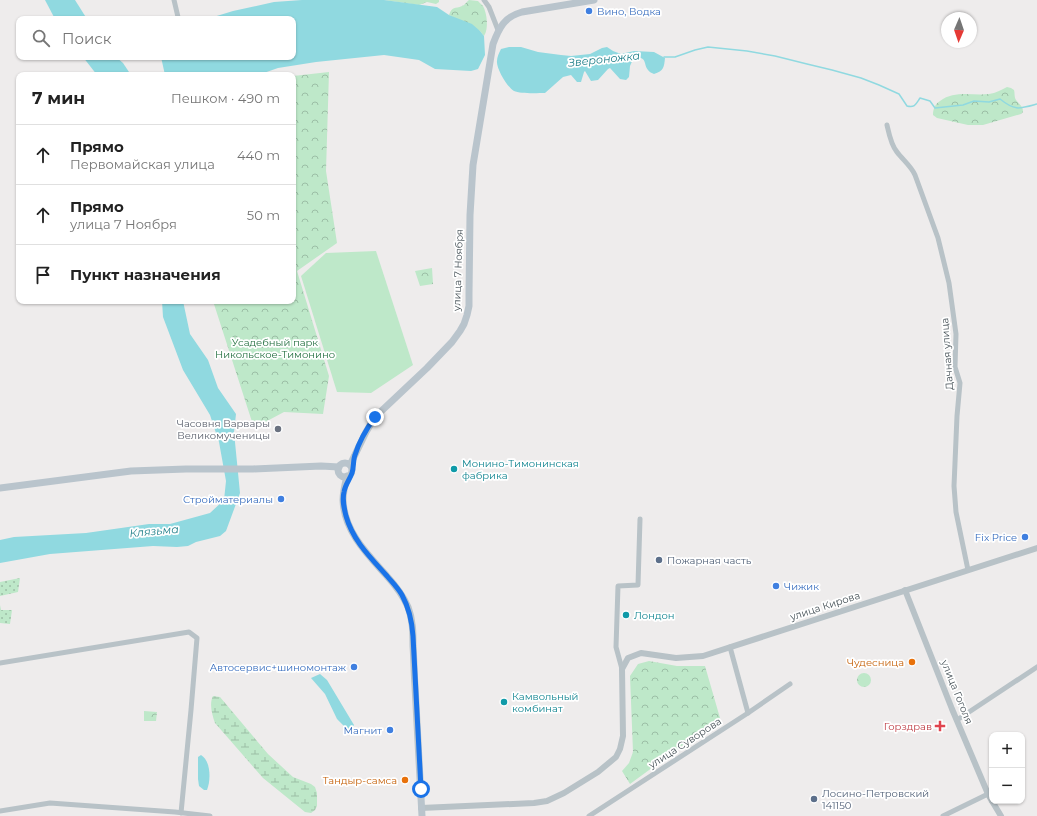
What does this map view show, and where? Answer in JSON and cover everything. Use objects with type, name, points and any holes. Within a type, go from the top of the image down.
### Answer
[{"type":"main road","points":[[498,30],[505,21],[522,12],[594,0]]},
{"type":"main road","name":"улица 7 Ноября","points":[[350,465],[375,417],[452,342],[464,324],[469,306],[473,165],[493,44],[498,30]]},
{"type":"main road","points":[[344,491],[354,466],[354,456]]},
{"type":"main road","points":[[0,488],[131,471],[186,469],[254,470],[321,466],[339,467],[341,464],[348,463],[352,468],[352,472],[347,476],[343,503],[349,523],[354,535],[365,551],[398,588],[407,606],[410,617],[413,636],[422,812]]},
{"type":"main road","points":[[339,467],[338,470],[340,474],[344,477],[347,476]]},
{"type":"street","points":[[174,0],[178,16]]},
{"type":"street","points":[[484,0],[498,30]]},
{"type":"street","name":"Дачная улица","points":[[887,125],[894,149],[913,170],[915,175],[938,238],[949,283],[956,334],[956,367],[960,383],[954,493],[956,512],[968,570]]},
{"type":"street","points":[[422,812],[547,801],[564,793],[598,772],[616,757],[620,749],[623,736],[622,669],[616,647],[618,586],[638,585],[640,519]]},
{"type":"street","name":"улица Кирова","points":[[622,669],[628,658],[641,653],[676,658],[703,656],[1037,548]]},
{"type":"street","name":"улица Гоголя","points":[[905,590],[988,794]]},
{"type":"street","points":[[0,663],[189,632],[197,638],[181,813]]},
{"type":"street","points":[[730,648],[748,713]]},
{"type":"street","points":[[957,720],[1037,667]]},
{"type":"street","name":"улица Суворова","points":[[589,816],[790,684]]},
{"type":"street","points":[[942,816],[988,794]]},
{"type":"street","points":[[0,811],[50,803],[210,816]]},
{"type":"street","name":"улица Гоголя","points":[[994,804],[1001,816]]},
{"type":"green space","points":[[384,0],[439,0],[439,2],[436,4],[427,2],[419,5]]},
{"type":"green space","points":[[469,0],[478,1],[483,6],[487,25],[484,36],[480,31],[449,15],[453,9],[463,6]]},
{"type":"green space","name":"Усадебный парк Никольское-Тимонино","points":[[329,72],[326,171],[337,243],[297,271],[329,376],[323,414],[284,412],[254,428],[214,304],[296,304],[296,76]]},
{"type":"green space","points":[[1007,87],[1014,90],[1015,99],[1022,108],[1023,112],[1021,114],[983,125],[968,125],[937,118],[933,115],[934,109],[938,102],[946,98],[958,94],[989,94]]},
{"type":"green space","points":[[376,251],[413,365],[371,393],[337,392],[301,276],[326,253]]},
{"type":"green space","points":[[432,268],[433,284],[420,286],[415,271]]},
{"type":"green space","points":[[20,578],[18,592],[0,596],[0,582]]},
{"type":"green space","points":[[0,605],[1,610],[12,610],[10,624],[0,623]]},
{"type":"green space","points":[[649,661],[677,666],[705,666],[720,718],[630,784],[622,771],[629,763],[633,752],[630,676],[638,664]]},
{"type":"green space","points":[[864,673],[869,675],[871,680],[869,685],[864,687],[859,685],[857,680],[859,675]]},
{"type":"green space","points":[[213,696],[220,697],[268,754],[293,777],[315,787],[317,793],[317,806],[315,810],[311,813],[305,812],[263,778],[215,723],[211,706]]},
{"type":"green space","points":[[144,711],[157,712],[156,721],[144,721]]},
{"type":"water","points":[[45,0],[75,0],[85,16],[53,16]]},
{"type":"water","points":[[302,0],[384,0],[437,7],[449,15],[472,24],[480,31],[484,36],[485,55],[478,69],[471,71],[435,69],[419,60],[384,55],[316,62],[278,68],[267,72],[164,72],[162,60],[296,60],[296,16],[217,16],[274,2]]},
{"type":"water","points":[[521,47],[538,52],[571,56],[590,54],[607,47],[621,54],[634,51],[654,52],[665,58],[663,68],[660,72],[654,74],[648,71],[644,61],[641,58],[634,57],[630,66],[629,77],[626,80],[620,79],[610,68],[598,80],[591,81],[585,71],[581,82],[577,82],[571,75],[563,77],[545,93],[525,93],[517,92],[511,89],[505,82],[498,68],[497,60],[501,49]]},
{"type":"water","points":[[85,60],[120,60],[129,72],[95,72]]},
{"type":"water","name":"Клязьма","points":[[162,304],[184,304],[190,334],[208,360],[218,388],[236,414],[234,432],[240,493],[226,531],[220,536],[196,542],[188,546],[153,546],[50,554],[0,563],[0,540],[14,537],[86,533],[149,524],[170,524],[210,513],[224,500],[226,481],[219,442],[210,415],[183,370],[163,317]]},
{"type":"water","points":[[320,674],[327,680],[354,725],[350,732],[337,719],[325,694],[311,678]]},
{"type":"water","points":[[201,755],[207,762],[209,771],[207,790],[204,790],[199,786],[198,757]]},
{"type":"waterway","name":"Звероножка","points":[[664,57],[675,57],[708,47],[747,51],[775,56],[861,78],[899,94],[907,106],[915,105],[920,98],[930,101],[935,108],[963,105],[974,101],[989,102],[1000,99],[1010,106],[1017,108],[1037,104]]},
{"type":"place","name":"Вино, Водка","points":[[589,11]]},
{"type":"place","name":"Часовня Варвары Великомученицы","points":[[278,429]]},
{"type":"place","name":"Монино-Тимонинская фабрика","points":[[454,469]]},
{"type":"place","name":"Стройматериалы","points":[[281,499]]},
{"type":"place","name":"Fix Price","points":[[1025,537]]},
{"type":"place","name":"Пожарная часть","points":[[659,560]]},
{"type":"place","name":"Чижик","points":[[776,586]]},
{"type":"place","name":"Лондон","points":[[626,615]]},
{"type":"place","name":"Чудесница","points":[[912,662]]},
{"type":"place","name":"Автосервис+шиномонтаж","points":[[354,667]]},
{"type":"place","name":"Камвольный комбинат","points":[[504,702]]},
{"type":"place","name":"Горздрав","points":[[940,726]]},
{"type":"place","name":"Магнит","points":[[390,730]]},
{"type":"place","name":"Тандыр-самса","points":[[405,780]]},
{"type":"place","name":"Лосино-Петровский 141150","points":[[814,799]]},
{"type":"route","points":[[375,417],[354,456],[354,466],[344,491],[343,503],[355,538],[398,588],[409,610],[413,636],[421,789]]}]
